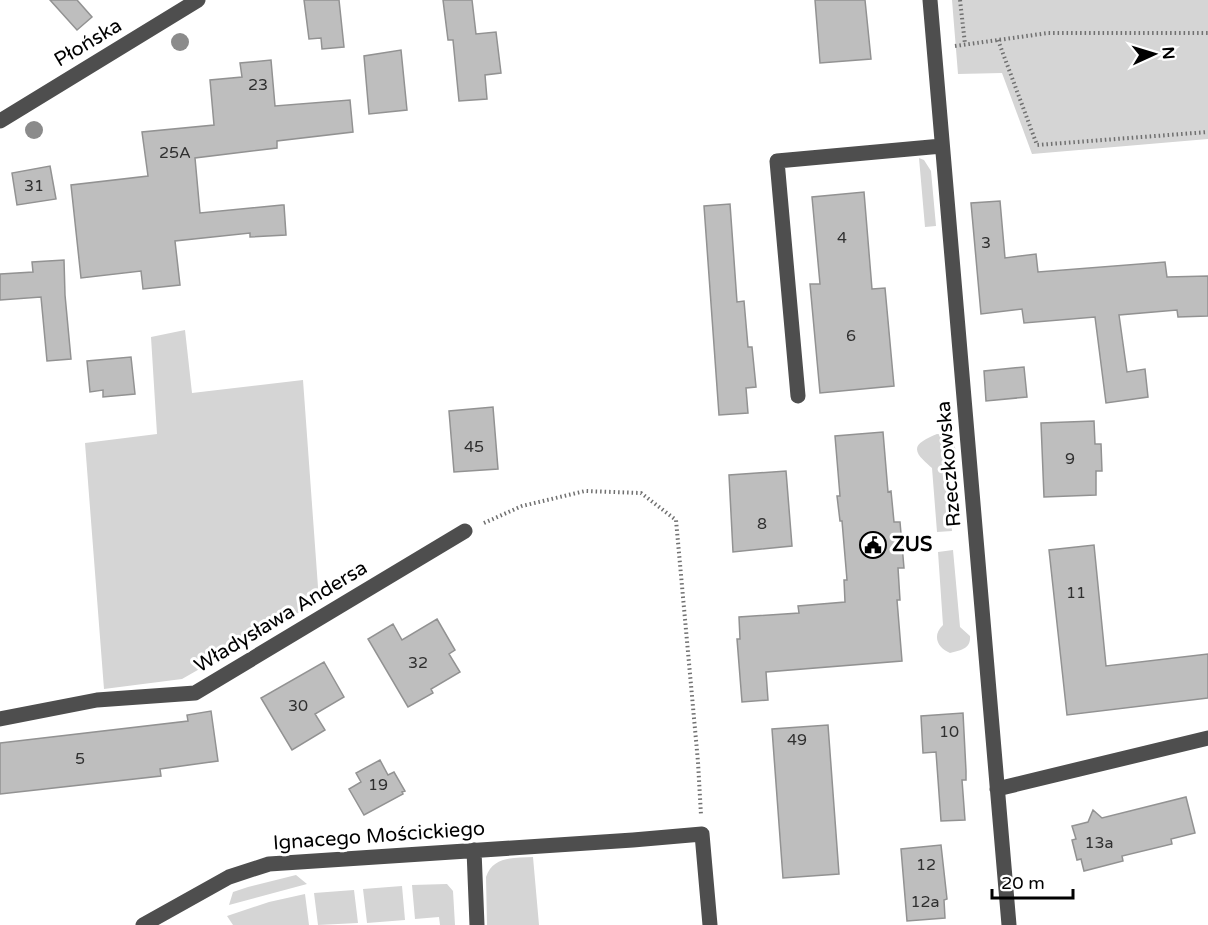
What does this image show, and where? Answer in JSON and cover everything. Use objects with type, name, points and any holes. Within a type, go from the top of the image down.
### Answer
[{"type":"street","name":"Płońska","points":[[0,121],[198,0]]},
{"type":"street","name":"Rzeczkowska","points":[[930,0],[1009,925]]},
{"type":"street","points":[[798,396],[777,161],[942,146]]},
{"type":"street","name":"Władysława Andersa","points":[[0,719],[97,700],[195,693],[465,531]]},
{"type":"street","points":[[997,789],[1208,738]]},
{"type":"street","points":[[702,834],[710,925]]},
{"type":"street","name":"Ignacego Mościckiego","points":[[143,925],[229,877],[269,864],[702,834]]},
{"type":"street","points":[[474,850],[477,925]]},
{"type":"path","points":[[960,0],[965,44]]},
{"type":"path","points":[[950,46],[1048,33],[1208,33]]},
{"type":"path","points":[[998,40],[1037,145],[1208,132]]},
{"type":"path","points":[[465,531],[522,506],[585,491],[641,493],[676,520],[698,762],[702,834]]},
{"type":"shaded area","points":[[952,0],[1208,0],[1208,139],[1032,154],[1002,73],[958,74]]},
{"type":"shaded area","points":[[919,158],[924,160],[931,171],[936,226],[925,227]]},
{"type":"shaded area","points":[[185,330],[192,393],[303,380],[319,601],[182,679],[104,689],[85,443],[157,434],[151,337]]},
{"type":"shaded area","points":[[937,434],[950,438],[956,452],[947,462],[952,531],[937,532],[932,468],[917,452],[919,444]]},
{"type":"shaded area","points":[[953,550],[960,627],[970,636],[970,640],[964,648],[950,653],[939,645],[937,637],[943,625],[938,552]]},
{"type":"shaded area","points":[[533,857],[539,925],[487,925],[486,877],[489,870],[505,860]]},
{"type":"shaded area","points":[[296,875],[307,884],[229,905],[233,892]]},
{"type":"shaded area","points":[[447,884],[453,891],[455,925],[440,925],[439,917],[415,919],[412,885]]},
{"type":"shaded area","points":[[402,886],[405,920],[367,923],[363,889]]},
{"type":"shaded area","points":[[354,890],[358,923],[318,925],[314,893]]},
{"type":"shaded area","points":[[305,894],[309,925],[233,925],[227,916],[269,902]]},
{"type":"building","points":[[50,0],[77,0],[92,17],[77,30]]},
{"type":"building","points":[[304,0],[339,0],[344,47],[322,49],[321,38],[309,39]]},
{"type":"building","points":[[443,0],[472,0],[476,34],[496,32],[501,73],[485,75],[487,99],[459,101],[453,40],[448,40]]},
{"type":"building","points":[[815,0],[865,0],[871,59],[820,63]]},
{"type":"building","points":[[401,50],[407,110],[369,114],[364,56]]},
{"type":"building","points":[[271,60],[275,106],[350,100],[353,132],[277,141],[277,148],[195,158],[200,213],[284,205],[286,235],[250,237],[250,233],[175,241],[180,285],[143,289],[141,271],[81,278],[71,185],[148,176],[142,132],[214,125],[210,80],[242,77],[240,63]]},
{"type":"building","points":[[50,166],[56,199],[17,205],[12,173]]},
{"type":"building","points":[[864,192],[872,289],[885,288],[894,386],[820,393],[810,284],[820,284],[812,197]]},
{"type":"building","points":[[1000,201],[1005,258],[1036,254],[1038,272],[1165,262],[1167,277],[1208,276],[1208,316],[1178,317],[1177,310],[1119,315],[1127,372],[1145,369],[1148,397],[1106,403],[1095,317],[1024,323],[1022,309],[981,314],[971,203]]},
{"type":"building","points":[[730,204],[737,302],[744,301],[748,347],[752,347],[756,387],[746,388],[748,413],[719,415],[704,206]]},
{"type":"building","points":[[64,260],[71,359],[47,361],[41,297],[0,300],[0,274],[33,272],[32,262]]},
{"type":"building","points":[[131,357],[135,394],[103,397],[103,390],[90,392],[87,361]]},
{"type":"building","points":[[1024,367],[1027,397],[986,401],[984,371]]},
{"type":"building","points":[[493,407],[498,469],[454,472],[449,411]]},
{"type":"building","points":[[1094,421],[1095,444],[1101,444],[1102,471],[1096,471],[1096,495],[1044,497],[1041,423]]},
{"type":"building","name":"ZUS","points":[[883,432],[888,492],[891,491],[894,522],[900,522],[904,568],[898,568],[900,600],[897,600],[902,661],[766,672],[768,700],[742,702],[737,639],[740,639],[739,617],[799,613],[798,606],[845,602],[844,580],[847,580],[842,521],[840,521],[837,496],[840,496],[835,436]]},
{"type":"building","points":[[786,471],[792,546],[733,552],[729,475]]},
{"type":"building","points":[[1094,545],[1106,666],[1208,654],[1208,698],[1067,715],[1049,550]]},
{"type":"building","points":[[437,619],[455,650],[449,654],[460,672],[431,689],[433,693],[408,707],[368,639],[393,624],[402,640]]},
{"type":"building","points":[[324,662],[344,697],[315,714],[325,730],[292,750],[261,698]]},
{"type":"building","points":[[211,711],[218,761],[160,769],[161,776],[0,794],[0,743],[188,721],[187,715]]},
{"type":"building","points":[[963,713],[966,780],[962,780],[965,820],[941,821],[936,752],[923,753],[921,716]]},
{"type":"building","points":[[828,725],[839,874],[783,878],[772,729]]},
{"type":"building","points":[[380,760],[388,775],[394,772],[405,791],[364,815],[349,789],[361,782],[356,773]]},
{"type":"building","points":[[1186,797],[1195,833],[1171,839],[1172,844],[1122,856],[1123,861],[1084,871],[1081,859],[1077,860],[1072,840],[1076,839],[1072,826],[1088,822],[1093,810],[1102,818]]},
{"type":"building","points":[[941,845],[947,899],[944,900],[945,918],[907,921],[901,849]]},
{"type":"place","name":"ZUS","points":[[873,545]]}]
